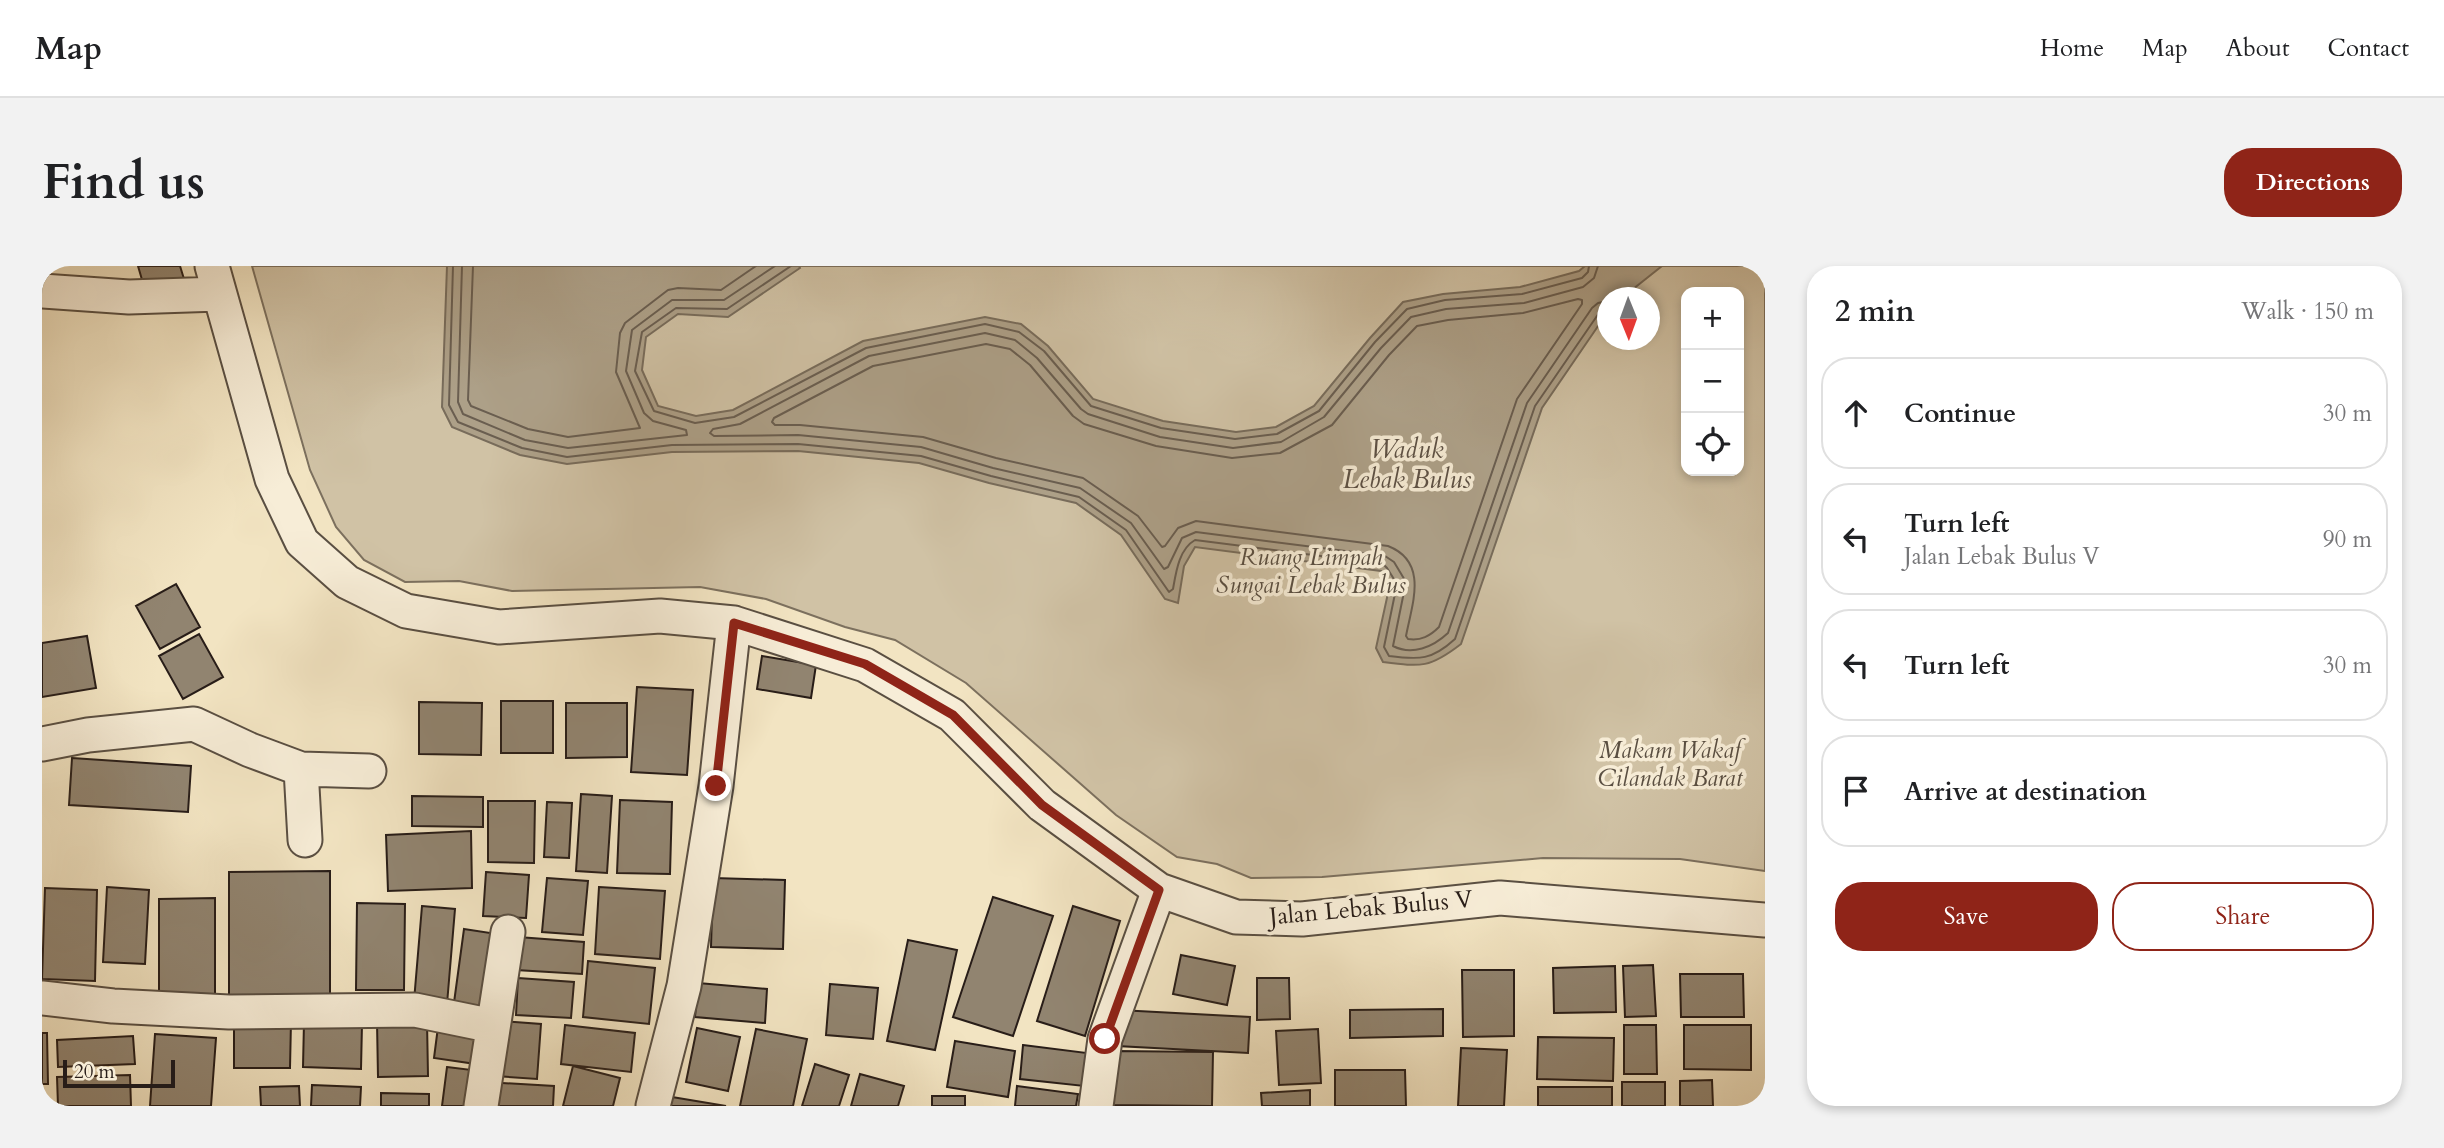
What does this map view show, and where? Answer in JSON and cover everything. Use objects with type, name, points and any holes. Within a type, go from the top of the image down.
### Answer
[{"type":"street","name":"Jalan Lebak Bulus V","points":[[42,290],[129,297],[216,280],[272,479],[302,542],[347,582],[406,611],[499,627],[660,616],[734,623],[865,664],[953,715],[1042,805],[1159,890],[1236,917],[1302,919],[1500,898],[1765,920]]},
{"type":"street","points":[[653,1106],[686,972],[716,786],[734,623]]},
{"type":"street","points":[[42,744],[88,734],[194,724],[250,750],[301,769],[369,771]]},
{"type":"street","points":[[301,769],[305,840]]},
{"type":"street","points":[[1096,1106],[1105,1039],[1159,890]]},
{"type":"street","points":[[481,1106],[508,932]]},
{"type":"street","points":[[42,998],[113,1006],[229,1012],[415,1010],[493,1026]]},
{"type":"green space","name":"Ruang Limpah Sungai Lebak Bulus","points":[[252,266],[1765,266],[1765,871],[1680,859],[1543,858],[1322,877],[1251,878],[1217,864],[1177,857],[1116,815],[966,683],[895,640],[845,627],[766,599],[700,587],[512,591],[459,581],[405,582],[364,560],[336,527],[310,470]]},
{"type":"water","name":"Waduk Lebak Bulus","points":[[447,266],[799,266],[800,268],[728,317],[678,314],[646,337],[642,370],[658,406],[696,416],[733,410],[863,341],[985,317],[1021,324],[1048,346],[1093,399],[1163,421],[1236,432],[1276,427],[1314,406],[1403,302],[1443,294],[1520,287],[1579,271],[1585,266],[1662,266],[1636,287],[1597,287],[1597,328],[1542,408],[1461,644],[1433,662],[1417,665],[1383,662],[1376,648],[1390,584],[1381,571],[1195,547],[1184,566],[1178,603],[1165,599],[1121,535],[1076,503],[919,463],[798,451],[672,452],[567,464],[520,455],[452,427],[442,407]]},
{"type":"building","points":[[138,266],[180,266],[184,279],[145,290]]},
{"type":"building","points":[[176,584],[200,627],[160,649],[136,606]]},
{"type":"building","points":[[199,634],[223,677],[183,699],[159,656]]},
{"type":"building","points":[[87,636],[96,688],[42,697],[42,643]]},
{"type":"building","points":[[762,656],[816,665],[811,698],[757,689]]},
{"type":"building","points":[[637,687],[693,690],[687,775],[631,772]]},
{"type":"building","points":[[501,701],[553,701],[553,753],[501,753]]},
{"type":"building","points":[[419,702],[482,703],[481,755],[419,754]]},
{"type":"building","points":[[566,703],[627,703],[627,757],[566,758]]},
{"type":"building","points":[[72,758],[191,766],[188,812],[69,805]]},
{"type":"building","points":[[581,794],[612,796],[607,873],[576,871]]},
{"type":"building","points":[[412,796],[483,797],[483,827],[412,826]]},
{"type":"building","points":[[620,800],[672,802],[670,874],[617,873]]},
{"type":"building","points":[[488,801],[535,801],[534,863],[488,862]]},
{"type":"building","points":[[547,802],[572,803],[569,858],[544,857]]},
{"type":"building","points":[[471,831],[472,888],[388,891],[386,835]]},
{"type":"building","points":[[330,871],[330,1003],[229,1004],[229,872]]},
{"type":"building","points":[[486,872],[529,875],[526,918],[483,916]]},
{"type":"building","points":[[547,878],[588,881],[583,935],[542,932]]},
{"type":"building","points":[[713,878],[785,880],[783,949],[711,947]]},
{"type":"building","points":[[107,887],[149,890],[145,964],[103,962]]},
{"type":"building","points":[[599,887],[665,891],[660,959],[595,954]]},
{"type":"building","points":[[45,888],[97,890],[95,981],[42,979]]},
{"type":"building","points":[[993,897],[1053,916],[1013,1036],[953,1017]]},
{"type":"building","points":[[215,898],[215,1003],[159,1004],[159,899]]},
{"type":"building","points":[[357,903],[405,904],[404,990],[356,990]]},
{"type":"building","points":[[422,906],[455,909],[447,1004],[414,1001]]},
{"type":"building","points":[[1073,906],[1120,921],[1085,1036],[1037,1021]]},
{"type":"building","points":[[464,929],[497,934],[486,1015],[453,1010]]},
{"type":"building","points":[[518,937],[584,942],[582,974],[516,970]]},
{"type":"building","points":[[908,940],[957,950],[935,1050],[887,1041]]},
{"type":"building","points":[[1181,955],[1235,966],[1227,1005],[1173,994]]},
{"type":"building","points":[[588,961],[655,968],[649,1024],[583,1017]]},
{"type":"building","points":[[1653,965],[1656,1016],[1625,1017],[1623,966]]},
{"type":"building","points":[[1615,966],[1616,1012],[1554,1013],[1553,968]]},
{"type":"building","points":[[1462,970],[1514,970],[1514,1036],[1463,1037]]},
{"type":"building","points":[[1680,974],[1743,974],[1744,1017],[1681,1017]]},
{"type":"building","points":[[518,978],[574,982],[571,1018],[516,1015]]},
{"type":"building","points":[[1257,978],[1289,978],[1290,1019],[1257,1020]]},
{"type":"building","points":[[698,983],[767,989],[765,1023],[695,1017]]},
{"type":"building","points":[[830,984],[878,988],[873,1039],[826,1035]]},
{"type":"building","points":[[1443,1009],[1443,1036],[1350,1038],[1350,1010]]},
{"type":"building","points":[[1119,1010],[1250,1017],[1248,1053],[1117,1046]]},
{"type":"building","points":[[234,1020],[291,1021],[290,1068],[234,1068]]},
{"type":"building","points":[[427,1021],[428,1076],[378,1077],[377,1022]]},
{"type":"building","points":[[500,1021],[541,1024],[537,1079],[496,1076]]},
{"type":"building","points":[[304,1022],[362,1024],[361,1069],[303,1067]]},
{"type":"building","points":[[565,1025],[635,1033],[631,1072],[561,1064]]},
{"type":"building","points":[[1624,1025],[1656,1025],[1657,1074],[1624,1074]]},
{"type":"building","points":[[1684,1025],[1751,1025],[1751,1070],[1684,1069]]},
{"type":"building","points":[[438,1027],[481,1033],[476,1064],[434,1058]]},
{"type":"building","points":[[697,1028],[740,1037],[728,1091],[686,1082]]},
{"type":"building","points":[[756,1029],[807,1039],[793,1106],[740,1106]]},
{"type":"building","points":[[1318,1029],[1321,1083],[1279,1085],[1276,1031]]},
{"type":"building","points":[[42,1033],[47,1033],[48,1084],[42,1084]]},
{"type":"building","points":[[155,1034],[216,1038],[211,1106],[150,1106]]},
{"type":"building","points":[[133,1036],[135,1064],[58,1067],[57,1040]]},
{"type":"building","points":[[1538,1037],[1614,1038],[1613,1081],[1537,1079]]},
{"type":"building","points":[[955,1041],[1015,1051],[1008,1097],[947,1087]]},
{"type":"building","points":[[1023,1045],[1087,1053],[1084,1086],[1020,1079]]},
{"type":"building","points":[[1461,1048],[1507,1050],[1504,1106],[1458,1106]]},
{"type":"building","points":[[1114,1051],[1213,1052],[1212,1106],[1113,1105]]},
{"type":"building","points":[[815,1064],[849,1075],[839,1106],[802,1106]]},
{"type":"building","points":[[573,1066],[620,1078],[613,1106],[563,1106]]},
{"type":"building","points":[[447,1067],[472,1070],[468,1106],[442,1106]]},
{"type":"building","points":[[1335,1070],[1405,1070],[1406,1106],[1335,1106]]},
{"type":"building","points":[[860,1074],[904,1086],[898,1106],[851,1106]]},
{"type":"building","points":[[130,1075],[131,1106],[58,1106],[57,1077]]},
{"type":"building","points":[[1712,1080],[1713,1106],[1680,1106],[1680,1081]]},
{"type":"building","points":[[486,1082],[554,1086],[553,1106],[484,1106]]},
{"type":"building","points":[[1622,1082],[1665,1082],[1665,1106],[1622,1106]]},
{"type":"building","points":[[312,1085],[361,1087],[360,1106],[311,1106]]},
{"type":"building","points":[[299,1086],[300,1106],[261,1106],[260,1087]]},
{"type":"building","points":[[1017,1086],[1078,1094],[1076,1106],[1015,1106]]},
{"type":"building","points":[[1538,1087],[1612,1087],[1612,1106],[1538,1106]]},
{"type":"building","points":[[1310,1090],[1310,1106],[1262,1106],[1261,1093]]},
{"type":"building","points":[[381,1093],[429,1094],[429,1106],[381,1106]]},
{"type":"building","points":[[666,1096],[726,1106],[665,1106]]},
{"type":"building","points":[[932,1096],[965,1096],[965,1106],[932,1106]]},
{"type":"route","points":[[716,786],[734,623],[865,664],[953,715],[1042,805],[1159,890],[1105,1039]]},
{"type":"park label","name":"Makam Wakaf Cilandak Barat","points":[[1670,764]]}]
